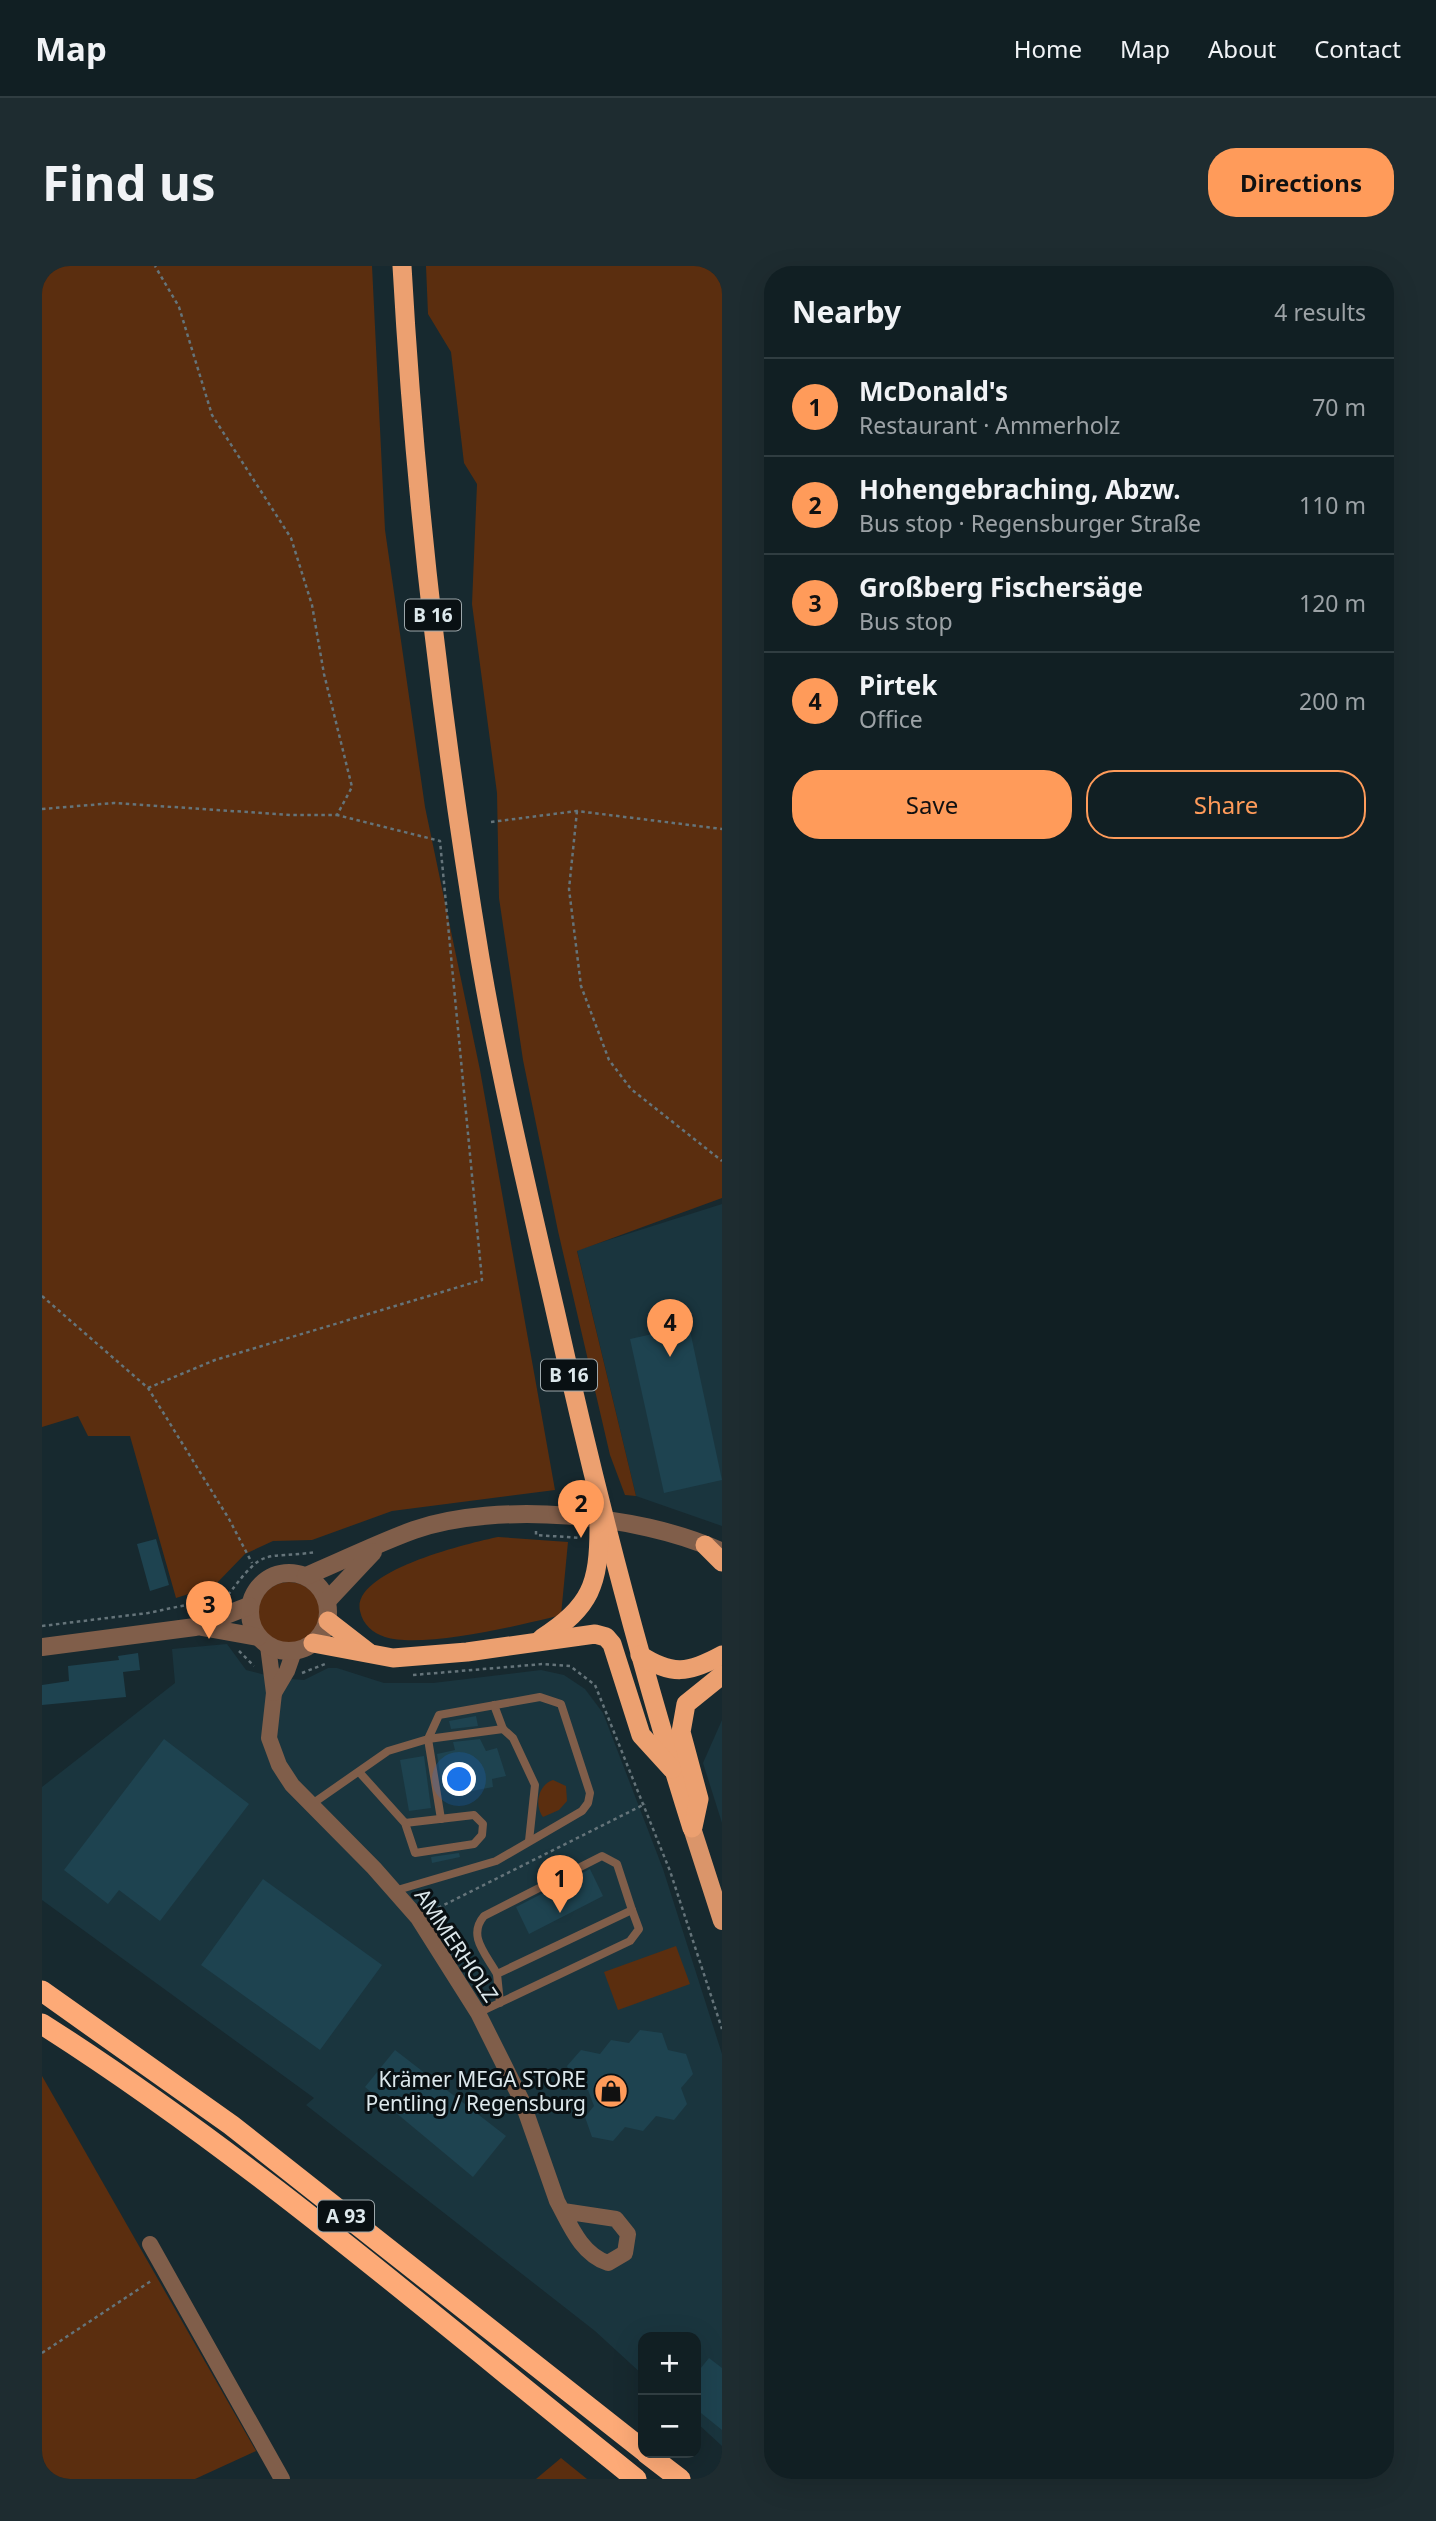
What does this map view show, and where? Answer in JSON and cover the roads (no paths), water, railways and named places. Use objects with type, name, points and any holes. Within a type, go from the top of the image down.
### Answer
[{"type":"highway","name":"B 16","points":[[402,266],[417,483],[454,787],[477,937],[540,1247],[599,1502],[640,1655],[692,1828]]},
{"type":"highway","points":[[539,1640],[567,1622],[584,1605],[595,1583],[599,1502]]},
{"type":"highway","points":[[714,1548],[722,1562]]},
{"type":"highway","points":[[327,1621],[374,1657]]},
{"type":"highway","points":[[313,1643],[374,1657],[467,1652],[595,1634],[606,1637],[612,1644],[641,1735],[676,1773]]},
{"type":"highway","points":[[640,1655],[669,1670],[684,1670],[722,1655]]},
{"type":"highway","points":[[692,1828],[699,1799],[681,1732],[686,1704],[722,1675]]},
{"type":"highway","name":"A 93","points":[[42,1991],[231,2125],[638,2445]]},
{"type":"highway","name":"A 93","points":[[42,2024],[114,2070],[260,2178],[636,2479]]},
{"type":"highway","name":"A 93","points":[[654,2458],[680,2479]]},
{"type":"main road","name":"B 16","points":[[692,1828],[722,1921]]},
{"type":"street","points":[[306,1576],[416,1530],[500,1514],[567,1516],[636,1524],[714,1548]]},
{"type":"street","points":[[327,1601],[379,1546]]},
{"type":"street","points":[[198,1626],[230,1630],[263,1642],[294,1651],[313,1643],[327,1621],[327,1601],[315,1582],[295,1573],[270,1577],[253,1594],[249,1617],[263,1642]]},
{"type":"street","points":[[42,1647],[100,1642],[198,1626],[249,1606]]},
{"type":"street","name":"AMMERHOLZ","points":[[263,1642],[274,1693],[269,1738],[279,1765],[310,1805],[418,1918],[478,2013],[522,2101],[563,2211]]},
{"type":"street","name":"AMMERHOLZ","points":[[274,1693],[294,1651]]},
{"type":"street","points":[[150,2244],[282,2479]]},
{"type":"lane","points":[[394,1891],[496,1861],[582,1811],[588,1803],[590,1793],[561,1704],[540,1697],[439,1715],[428,1739],[441,1819]]},
{"type":"lane","points":[[494,1705],[503,1729],[513,1738],[535,1785],[530,1841]]},
{"type":"lane","points":[[310,1805],[360,1773],[388,1751],[428,1739],[503,1729]]},
{"type":"lane","points":[[360,1773],[405,1823],[415,1853],[480,1841],[483,1824],[480,1818],[474,1815],[405,1823]]},
{"type":"lane","points":[[478,2013],[500,2003],[630,1941],[639,1929],[617,1864],[602,1856],[484,1916],[475,1926],[475,1937],[497,1974],[500,2003]]},
{"type":"lane","points":[[497,1974],[632,1910]]},
{"type":"place","name":"Pirtek","points":[[670,1357]]},
{"type":"place","name":"Hohengebraching, Abzw.","points":[[581,1538]]},
{"type":"place","name":"Großberg Fischersäge","points":[[209,1639]]},
{"type":"place","name":"McDonald's","points":[[560,1913]]},
{"type":"place","name":"Krämer MEGA STORE Pentling / Regensburg","points":[[611,2091]]}]
